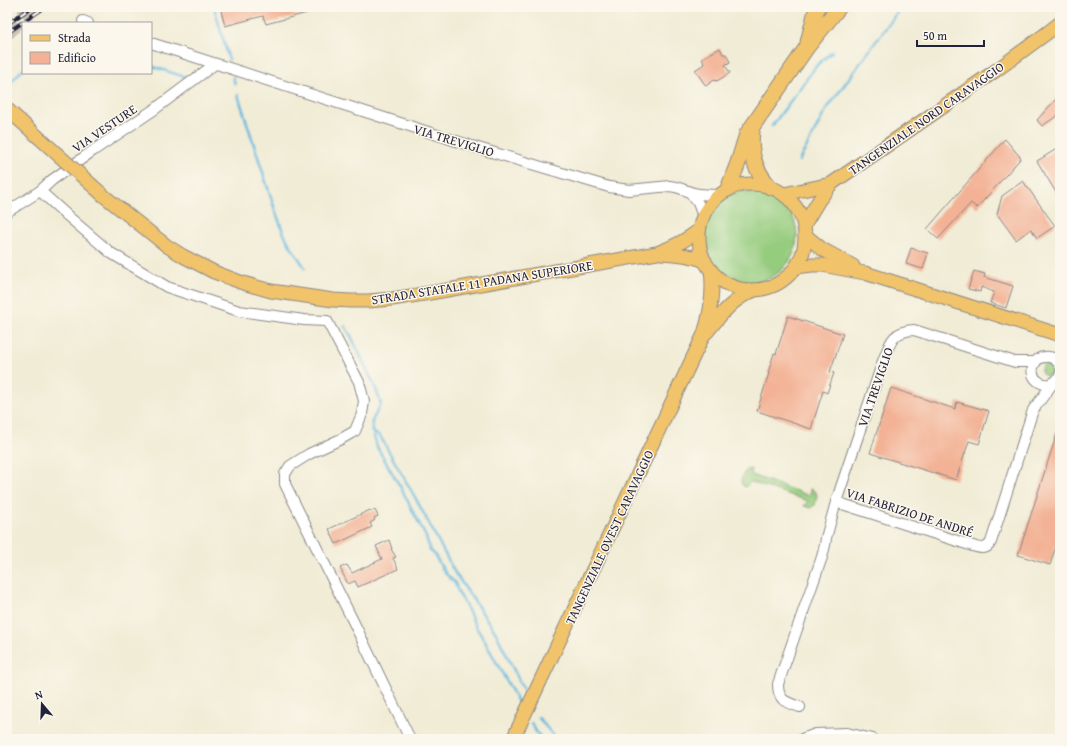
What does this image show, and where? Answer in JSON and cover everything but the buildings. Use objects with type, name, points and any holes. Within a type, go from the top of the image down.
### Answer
[{"type":"highway","points":[[807,47],[817,7]]},
{"type":"highway","points":[[724,192],[738,163],[747,134],[807,47],[839,7]]},
{"type":"highway","points":[[753,125],[751,143],[754,160],[760,175],[770,187]]},
{"type":"main road","name":"TANGENZIALE NORD CARAVAGGIO","points":[[804,230],[819,200],[831,184],[1047,34],[1060,23]]},
{"type":"main road","name":"STRADA STATALE 11 PADANA SUPERIORE","points":[[7,109],[104,196],[167,246],[214,272],[271,292],[352,301],[368,301],[415,295],[657,253],[690,238],[699,230]]},
{"type":"main road","points":[[749,184],[770,187],[784,194],[795,205],[802,218],[804,230],[803,250],[796,267],[790,274],[770,286],[756,289],[742,288],[728,284],[716,275],[708,265],[700,249],[699,230],[703,216],[710,204],[724,192],[749,184]]},
{"type":"main road","name":"TANGENZIALE NORD CARAVAGGIO","points":[[784,194],[831,184]]},
{"type":"main road","points":[[804,230],[822,249],[865,273]]},
{"type":"main road","name":"STRADA STATALE 11 PADANA SUPERIORE","points":[[657,253],[687,255],[708,265]]},
{"type":"main road","name":"TANGENZIALE OVEST CARAVAGGIO","points":[[513,739],[704,334],[710,311],[713,285],[708,265]]},
{"type":"main road","points":[[796,267],[822,265],[865,273],[1060,335]]},
{"type":"main road","name":"TANGENZIALE OVEST CARAVAGGIO","points":[[704,334],[730,305],[739,298],[756,289]]},
{"type":"street","name":"VIA TREVIGLIO","points":[[152,43],[478,148],[609,187],[629,190],[670,186],[683,188],[689,192],[704,195],[724,192]]},
{"type":"street","name":"VIA VESTURE","points":[[7,212],[40,191],[52,180],[94,150],[219,65]]},
{"type":"street","points":[[40,191],[111,253],[167,287],[239,311],[304,320],[327,321],[359,382],[364,401],[362,414],[355,431],[309,454],[290,466],[285,474],[285,484],[354,622],[410,739]]},
{"type":"street","points":[[689,192],[698,203],[703,216]]},
{"type":"street","name":"VIA TREVIGLIO","points":[[800,707],[782,699],[778,692],[778,684],[822,557],[836,502],[892,338],[906,330],[914,330],[1015,362]]},
{"type":"street","points":[[1040,401],[1034,378],[1033,367],[1035,362],[1040,358],[1047,356],[1058,361],[1060,366]]},
{"type":"street","points":[[1015,362],[1035,362]]},
{"type":"street","points":[[1015,362],[1038,382],[1045,385],[1058,380]]},
{"type":"street","name":"VIA FABRIZIO DE ANDRÉ","points":[[836,502],[976,547],[986,547],[991,542],[1033,410],[1058,380]]},
{"type":"street","points":[[802,739],[816,734],[834,733],[847,733],[873,739]]},
{"type":"green space","points":[[751,190],[769,193],[784,203],[794,218],[797,236],[794,254],[784,269],[769,279],[751,282],[733,279],[718,269],[708,254],[705,236],[708,218],[718,203],[733,193]]},
{"type":"green space","points":[[1045,364],[1049,364],[1053,370],[1049,376],[1045,376],[1041,372],[1041,368]]},
{"type":"green space","points":[[751,469],[752,475],[810,496],[810,489],[816,492],[817,495],[815,505],[811,508],[804,506],[808,501],[751,482],[745,487],[741,481],[742,476],[747,470]]},
{"type":"waterway","points":[[214,7],[229,60]]},
{"type":"waterway","points":[[799,161],[826,110],[901,7]]},
{"type":"waterway","points":[[772,126],[817,65],[832,52]]},
{"type":"waterway","points":[[152,66],[188,78]]},
{"type":"waterway","points":[[7,86],[22,70]]},
{"type":"waterway","points":[[233,77],[235,84]]},
{"type":"waterway","points":[[238,95],[284,234],[305,268]]},
{"type":"waterway","points":[[345,326],[376,389],[381,404],[372,421],[372,432],[380,436],[416,499],[455,573],[496,633],[523,689]]},
{"type":"waterway","points":[[373,433],[377,447],[401,488],[426,537],[430,550],[445,573],[455,583],[476,627],[519,704]]},
{"type":"waterway","points":[[538,717],[556,739]]},
{"type":"waterway","points":[[531,723],[542,739]]},
{"type":"tunnel","points":[[7,33],[32,7]]},
{"type":"railway","points":[[7,24],[32,7]]},
{"type":"railway","points":[[23,22],[45,7]]},
{"type":"railway","points":[[7,33],[22,23]]}]
